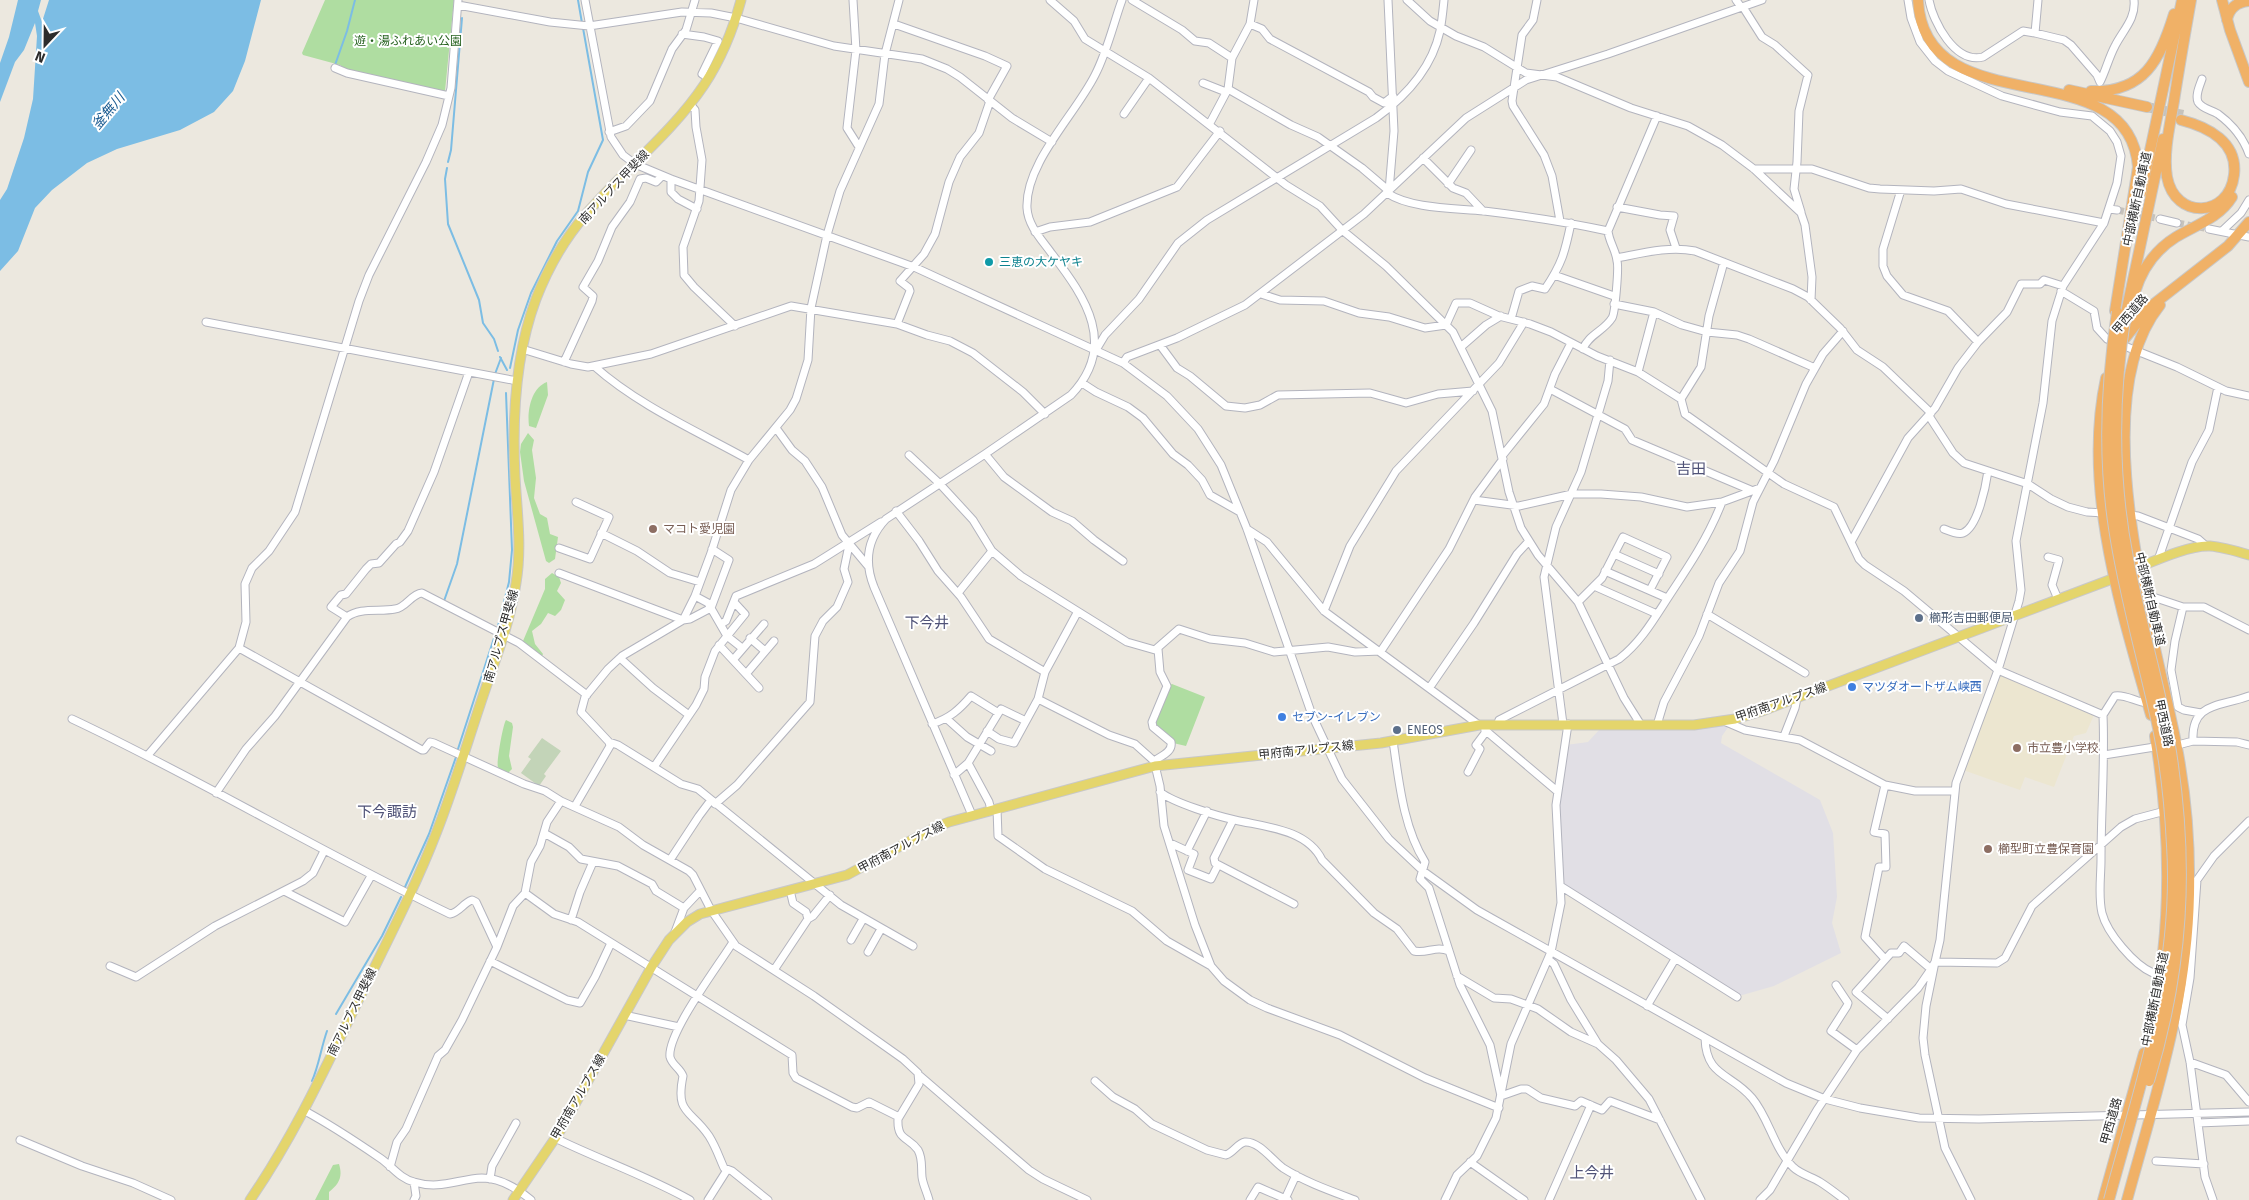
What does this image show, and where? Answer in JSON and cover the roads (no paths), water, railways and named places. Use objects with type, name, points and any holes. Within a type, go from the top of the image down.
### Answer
[{"type":"highway","points":[[1918,0],[1922,23],[1932,42],[1957,66],[1982,76],[2147,110]]},
{"type":"highway","points":[[1922,0],[1925,16],[1935,38],[1950,55],[1959,61],[1984,72],[2072,94],[2113,116],[2127,129],[2135,147],[2138,168],[2122,312]]},
{"type":"highway","points":[[2072,94],[2097,92],[2128,86],[2144,76],[2162,48],[2178,0]]},
{"type":"highway","name":"中部横断自動車道","points":[[2114,1200],[2167,1018],[2178,955],[2182,884],[2181,847],[2172,755],[2127,556],[2118,498],[2115,429],[2123,273],[2182,0]]},
{"type":"highway","points":[[2122,312],[2152,258],[2172,240],[2221,211],[2231,199],[2238,185],[2240,165],[2234,145],[2227,136],[2208,122],[2182,117],[2216,134],[2229,149],[2234,175],[2228,193],[2223,200],[2210,208],[2194,208],[2181,202],[2172,191],[2167,176],[2170,123],[2190,0]]},
{"type":"highway","name":"中部横断自動車道","points":[[2109,1200],[2159,1016],[2169,954],[2174,884],[2163,757],[2153,705],[2124,583],[2110,498],[2106,412],[2111,352],[2160,150],[2190,0]]},
{"type":"highway","points":[[2222,0],[2227,20],[2249,82]]},
{"type":"highway","points":[[2227,20],[2234,6],[2249,0]]},
{"type":"highway","name":"甲西道路","points":[[2103,1200],[2147,1043],[2160,975],[2166,922],[2167,867],[2165,810],[2156,746],[2115,578],[2104,513],[2100,410],[2107,376],[2120,344],[2130,329],[2150,307],[2228,246],[2244,236],[2249,222]]},
{"type":"highway","name":"甲西道路","points":[[2128,1200],[2187,978],[2189,894],[2188,826],[2177,746],[2145,600],[2130,515],[2125,428],[2127,385],[2134,350],[2150,318],[2168,295],[2185,280]]},
{"type":"main road","name":"南アルプス甲斐線","points":[[250,1200],[270,1171],[305,1111],[436,834],[503,634],[514,598],[518,569],[513,431],[517,381],[522,349],[538,296],[558,254],[588,211],[635,164],[690,104],[709,78],[721,55],[741,0]]},
{"type":"main road","name":"甲府南アルプス線","points":[[512,1200],[555,1138],[652,966],[675,932],[687,922],[711,910],[815,884],[854,872],[934,828],[972,815],[1154,764],[1393,741],[1498,724],[1694,725],[1751,715],[2115,578],[2158,560],[2206,546],[2249,554]]},
{"type":"street","points":[[585,0],[609,132],[620,151],[635,164],[670,179],[914,267],[1123,363],[1167,396],[1198,429],[1220,465],[1247,529],[1312,715],[1342,779],[1389,839],[1423,871],[1477,910],[1550,956],[1647,1006],[1786,1083],[1825,1099],[1919,1118],[2249,1112]]},
{"type":"street","points":[[609,132],[626,126],[650,101],[672,49],[682,34],[695,0]]},
{"type":"street","points":[[853,0],[856,50],[847,128],[859,146]]},
{"type":"street","points":[[683,620],[695,596],[731,490],[749,460],[776,428],[796,399],[808,360],[811,308],[827,235],[840,191],[879,104],[885,54],[899,0]]},
{"type":"street","points":[[1050,0],[1074,21],[1085,39],[1149,78],[1210,123],[1277,178],[1320,206],[1342,230],[1386,266],[1453,332],[1462,346],[1492,411],[1513,506],[1528,542],[1578,602],[1624,698],[1641,724]]},
{"type":"street","points":[[1096,350],[1090,317],[1076,286],[1035,232],[1027,209],[1028,192],[1035,171],[1087,90],[1105,50],[1122,0]]},
{"type":"street","points":[[1132,0],[1182,30],[1194,41],[1209,43],[1232,58]]},
{"type":"street","points":[[1210,123],[1227,90],[1232,58],[1250,24],[1254,0]]},
{"type":"street","points":[[1388,0],[1394,105],[1394,131],[1388,192]]},
{"type":"street","points":[[1407,0],[1430,22],[1484,47],[1526,74],[1557,77],[1631,108],[1702,133],[1754,169],[1801,213]]},
{"type":"street","points":[[721,624],[726,621],[736,596],[814,564],[985,454],[1071,395],[1082,383],[1093,361],[1096,350],[1105,335],[1139,299],[1178,243],[1207,220],[1331,146],[1394,105],[1423,71],[1433,52],[1440,27],[1444,0]]},
{"type":"street","points":[[1537,0],[1533,20],[1522,35],[1513,87],[1513,106],[1547,162],[1552,176],[1560,221]]},
{"type":"street","points":[[1736,0],[1762,36],[1775,45],[1808,76],[1799,111],[1794,189],[1805,225],[1812,277],[1812,300]]},
{"type":"street","points":[[1123,363],[1127,357],[1160,345],[1245,305],[1261,294],[1388,192],[1466,118],[1513,87],[1526,80],[1544,76],[1762,0]]},
{"type":"street","points":[[1908,0],[1911,18],[1920,42],[1935,61],[1948,71],[2002,96],[2060,112],[2093,113],[2110,131],[2117,142],[2121,156],[2117,183],[2110,209],[2104,223],[2062,289],[2052,321],[2043,403],[2016,540],[2021,590],[2016,615],[1954,791],[1940,940],[1929,988],[1923,1038],[1945,1148],[1971,1200]]},
{"type":"street","points":[[1929,0],[1934,19],[1946,39],[1956,50],[1977,58],[1983,57],[2023,31],[2035,33],[2064,40],[2072,45],[2097,75],[2100,83],[2114,48],[2130,24],[2135,6],[2134,0]]},
{"type":"street","points":[[2035,33],[2038,0]]},
{"type":"street","points":[[148,755],[239,648],[246,622],[245,584],[252,568],[268,551],[295,512],[369,274],[435,142],[449,96],[458,2],[550,22],[589,26],[691,12],[711,13],[736,18],[834,46],[922,59],[947,69],[1018,122],[1052,142]]},
{"type":"street","points":[[894,24],[986,56],[1007,66],[989,101],[978,133],[960,157],[949,182],[935,234],[914,267],[900,281],[910,291],[897,324]]},
{"type":"street","points":[[1250,24],[1262,29],[1270,39],[1369,92],[1373,97],[1384,103],[1393,96]]},
{"type":"street","points":[[682,34],[718,41],[702,74],[709,78]]},
{"type":"street","points":[[335,68],[347,73],[449,96]]},
{"type":"street","points":[[1124,114],[1149,78]]},
{"type":"street","points":[[2202,79],[2197,99],[2199,104],[2216,113],[2233,127],[2241,137],[2249,154]]},
{"type":"street","points":[[1203,83],[1227,90],[1291,126],[1318,137],[1396,198],[1434,206],[1560,221],[1608,231]]},
{"type":"street","points":[[690,104],[695,110],[702,160],[697,209],[682,247],[684,275],[694,287],[736,326]]},
{"type":"street","points":[[1583,349],[1589,338],[1612,319],[1618,267],[1608,231],[1657,116]]},
{"type":"street","points":[[1035,232],[1050,227],[1090,222],[1177,187],[1220,131]]},
{"type":"street","points":[[1448,184],[1471,150]]},
{"type":"street","points":[[1424,158],[1448,184],[1466,193],[1483,211]]},
{"type":"street","points":[[1754,169],[1796,167],[1829,173],[1868,188],[1901,190],[1960,189],[2006,204],[2104,223]]},
{"type":"street","points":[[564,362],[592,301],[590,292],[583,287],[598,261],[612,227],[630,202],[640,179],[646,178],[656,182],[662,176]]},
{"type":"street","points":[[670,179],[671,192],[678,199],[697,209]]},
{"type":"street","points":[[1901,190],[1883,249],[1883,266],[1887,276],[1903,295],[1948,311],[1978,342]]},
{"type":"street","points":[[2222,231],[2242,213],[2249,200]]},
{"type":"street","points":[[1617,207],[1674,216],[1670,230],[1676,248]]},
{"type":"street","points":[[2110,209],[2118,210]]},
{"type":"street","points":[[2160,219],[2177,223]]},
{"type":"street","points":[[1512,319],[1520,291],[1532,286],[1545,289],[1554,275],[1562,261],[1571,223]]},
{"type":"street","points":[[2208,229],[2244,236]]},
{"type":"street","points":[[1617,258],[1676,248],[1695,251],[1793,289],[1812,300],[1843,332],[1857,350],[1883,367],[1930,414],[1958,458],[1964,463],[2028,484],[2051,499],[2068,507],[2087,512],[2104,513]]},
{"type":"street","points":[[1724,262],[1712,304],[1701,367],[1682,399],[1685,414],[1784,484],[1834,507],[1851,542],[1865,565],[1904,591],[1998,670],[2103,715]]},
{"type":"street","points":[[1554,275],[1614,296]]},
{"type":"street","points":[[1851,542],[1901,449],[1930,414],[1958,368],[1978,342],[2007,312],[2021,284],[2040,284],[2044,280],[2062,289],[2090,308],[2096,316],[2099,333],[2107,339],[2218,387],[2249,396]]},
{"type":"street","points":[[1261,294],[1285,300],[1324,300],[1360,313],[1389,317],[1425,328],[1446,325]]},
{"type":"street","points":[[1446,325],[1456,303],[1470,303],[1501,316],[1524,322],[1638,372],[1682,399]]},
{"type":"street","points":[[1614,304],[1654,312],[1682,325],[1707,332],[1737,335],[1815,368]]},
{"type":"street","points":[[522,349],[564,362],[581,366],[594,366],[651,354],[791,306],[811,308],[897,324],[964,347],[1023,392],[1045,414]]},
{"type":"street","points":[[1638,372],[1654,312]]},
{"type":"street","points":[[1462,346],[1501,316]]},
{"type":"street","points":[[206,322],[517,381]]},
{"type":"street","points":[[1324,611],[1350,546],[1396,471],[1499,363],[1524,322]]},
{"type":"street","points":[[1657,725],[1664,702],[1699,636],[1719,583],[1740,551],[1757,489],[1768,473],[1799,398],[1831,343],[1843,332]]},
{"type":"street","points":[[1381,651],[1449,549],[1474,500],[1502,458],[1539,411],[1571,343]]},
{"type":"street","points":[[1160,345],[1177,368],[1190,376],[1226,406],[1234,408],[1260,405],[1278,395],[1370,393],[1406,403],[1438,394],[1473,392]]},
{"type":"street","points":[[1445,1200],[1454,1179],[1477,1156],[1499,1108],[1509,1049],[1550,956],[1561,909],[1562,887],[1557,791],[1566,724],[1558,690],[1544,577],[1553,536],[1582,472],[1608,381],[1610,360]]},
{"type":"street","points":[[594,366],[613,382],[639,399],[749,460]]},
{"type":"street","points":[[347,617],[331,607],[341,595],[346,594],[371,564],[379,563],[408,531],[434,472],[469,372]]},
{"type":"street","points":[[1082,383],[1096,392],[1128,407],[1143,418],[1173,454],[1188,465],[1202,480],[1210,495],[1240,512]]},
{"type":"street","points":[[2158,560],[2192,462],[2209,430],[2218,387]]},
{"type":"street","points":[[1550,389],[1625,429],[1632,440],[1757,489]]},
{"type":"street","points":[[776,428],[792,450],[805,461],[822,487],[834,520],[848,543],[868,566]]},
{"type":"street","points":[[985,454],[1004,477],[1052,512],[1072,521],[1123,561]]},
{"type":"street","points":[[909,455],[939,483],[973,520],[992,551],[1021,576],[1077,613],[1132,645],[1158,649]]},
{"type":"street","points":[[1944,529],[1960,534],[1965,533],[1971,525],[1981,503],[1988,471]]},
{"type":"street","points":[[1474,500],[1513,506],[1526,505],[1572,494],[1640,496],[1687,507],[1722,502],[1757,489]]},
{"type":"street","points":[[559,548],[590,559],[608,517],[576,502]]},
{"type":"street","points":[[1498,724],[1499,720],[1608,665],[1629,652],[1644,634],[1696,555],[1722,502]]},
{"type":"street","points":[[896,511],[938,571],[958,593],[989,640],[1045,672]]},
{"type":"street","points":[[2130,515],[2169,527],[2198,539],[2206,546]]},
{"type":"street","points":[[886,519],[872,540],[868,566],[874,587],[972,815]]},
{"type":"street","points":[[1247,529],[1266,542],[1324,611],[1483,726],[1557,791]]},
{"type":"street","points":[[601,533],[637,551],[670,573],[700,582]]},
{"type":"street","points":[[1578,602],[1594,586],[1605,571],[1623,537],[1667,557],[1650,590]]},
{"type":"street","points":[[1430,687],[1474,623],[1517,554],[1528,542]]},
{"type":"street","points":[[670,860],[699,816],[713,802],[738,785],[810,702],[815,636],[823,621],[839,602],[848,582],[844,569],[848,543]]},
{"type":"street","points":[[712,549],[729,560],[711,608],[690,619],[683,620],[620,658],[608,669],[587,695],[581,707],[581,712],[609,742],[618,745],[681,784],[698,789],[830,895],[863,919],[913,946]]},
{"type":"street","points":[[958,593],[992,551]]},
{"type":"street","points":[[1614,554],[1658,574]]},
{"type":"street","points":[[2048,557],[2059,560],[2052,585],[2058,599]]},
{"type":"street","points":[[1605,571],[1667,598]]},
{"type":"street","points":[[559,573],[683,620]]},
{"type":"street","points":[[1594,586],[1657,614]]},
{"type":"street","points":[[216,793],[246,749],[276,716],[347,617],[363,612],[398,609],[416,593],[422,592],[519,643],[587,695]]},
{"type":"street","points":[[695,596],[708,603],[727,636],[742,648]]},
{"type":"street","points":[[2145,600],[2156,598],[2183,607],[2204,607],[2249,630]]},
{"type":"street","points":[[654,767],[704,689],[711,658],[745,614],[734,602]]},
{"type":"street","points":[[2183,607],[2171,670],[2178,707],[2200,713]]},
{"type":"street","points":[[987,731],[999,739],[1014,743],[1038,699],[1045,672],[1077,613]]},
{"type":"street","points":[[1707,614],[1805,673]]},
{"type":"street","points":[[733,660],[764,624]]},
{"type":"street","points":[[1158,649],[1179,629],[1210,639],[1246,643],[1274,652],[1328,647],[1356,652],[1381,651]]},
{"type":"street","points":[[750,638],[765,652]]},
{"type":"street","points":[[746,674],[774,640]]},
{"type":"street","points":[[719,646],[759,688]]},
{"type":"street","points":[[239,648],[298,683],[422,750],[430,742],[464,755],[619,827],[643,845],[670,860],[693,875],[711,910],[741,951],[814,996],[903,1059],[920,1076],[1029,1170],[1043,1179],[1087,1200]]},
{"type":"street","points":[[1154,764],[1172,746],[1171,742],[1153,727],[1152,722],[1167,686],[1160,672],[1158,649]]},
{"type":"street","points":[[620,658],[653,688],[689,715]]},
{"type":"street","points":[[2147,703],[2137,702],[2118,695],[2115,696],[2103,715],[2102,913],[2125,951],[2152,973],[2187,978]]},
{"type":"street","points":[[932,724],[947,719],[960,710],[971,696],[997,712]]},
{"type":"street","points":[[2193,741],[2192,729],[2200,713],[2207,708],[2249,696]]},
{"type":"street","points":[[1784,736],[1797,698]]},
{"type":"street","points":[[1038,699],[1109,736],[1135,744],[1154,764],[1164,826],[1195,925],[1211,966]]},
{"type":"street","points":[[954,774],[968,763],[997,712],[1001,709],[1026,721]]},
{"type":"street","points":[[72,719],[148,755],[371,876],[450,914],[456,912],[467,902],[472,900],[476,902],[497,947]]},
{"type":"street","points":[[947,719],[967,737],[991,751]]},
{"type":"street","points":[[1724,721],[1752,731],[1800,740],[1885,786],[1916,791],[1954,791]]},
{"type":"street","points":[[1468,772],[1480,750],[1476,745],[1483,726]]},
{"type":"street","points":[[1393,741],[1407,818],[1415,846],[1425,862],[1420,879],[1428,888],[1457,976],[1490,1045],[1501,1096]]},
{"type":"street","points":[[2104,756],[2156,746],[2177,746],[2193,741],[2237,742],[2249,745]]},
{"type":"street","points":[[575,806],[609,751],[609,742]]},
{"type":"street","points":[[968,763],[994,809],[998,836],[1012,847],[1045,868],[1132,911],[1167,941],[1211,966],[1224,981],[1250,1000],[1340,1035],[1425,1078],[1499,1108]]},
{"type":"street","points":[[1885,786],[1874,832],[1885,834],[1886,867],[1879,867],[1865,937],[1885,960]]},
{"type":"street","points":[[1160,792],[1172,800],[1233,820],[1255,823],[1302,838],[1317,850],[1322,860],[1374,913],[1404,935],[1414,950],[1423,952],[1443,948],[1449,951]]},
{"type":"street","points":[[390,1167],[397,1142],[406,1129],[438,1056],[444,1050],[462,1020],[497,947],[512,906],[525,892],[531,862],[547,822],[561,801]]},
{"type":"street","points":[[1935,962],[1997,963],[2005,958],[2032,906],[2121,827],[2165,810]]},
{"type":"street","points":[[1188,851],[1207,811]]},
{"type":"street","points":[[1233,820],[1214,858],[1215,863],[1294,904]]},
{"type":"street","points":[[2213,1200],[2205,1177],[2190,1062],[2182,1025],[2197,880],[2214,856],[2249,821]]},
{"type":"street","points":[[544,833],[569,847],[581,859],[618,866],[652,884],[656,891],[684,908]]},
{"type":"street","points":[[1170,843],[1194,854],[1188,870],[1211,880],[1218,865]]},
{"type":"street","points":[[110,966],[136,977],[215,926],[286,892],[313,873],[324,851]]},
{"type":"street","points":[[571,920],[580,892],[593,862]]},
{"type":"street","points":[[286,892],[345,922],[371,876]]},
{"type":"street","points":[[1562,887],[1737,997]]},
{"type":"street","points":[[790,890],[793,903],[806,912],[808,918]]},
{"type":"street","points":[[675,932],[684,908],[700,891]]},
{"type":"street","points":[[525,892],[554,914],[571,920],[652,966],[792,1055],[793,1072],[796,1078],[852,1107],[857,1108],[869,1102],[899,1117]]},
{"type":"street","points":[[774,970],[808,918],[813,916],[830,895]]},
{"type":"street","points":[[851,940],[863,919]]},
{"type":"street","points":[[868,952],[881,929]]},
{"type":"street","points":[[733,942],[679,1027],[670,1054],[671,1061],[683,1076],[679,1092],[681,1100],[690,1117],[711,1138],[724,1168],[761,1197],[768,1200]]},
{"type":"street","points":[[490,961],[567,1000],[580,1003],[596,977],[611,943]]},
{"type":"street","points":[[1857,1050],[1831,1031],[1847,1006],[1858,994],[1856,992],[1891,953],[1899,953],[1904,946],[1931,969]]},
{"type":"street","points":[[1550,956],[1571,1000],[1598,1044],[1649,1099],[1701,1200]]},
{"type":"street","points":[[1647,1006],[1675,959]]},
{"type":"street","points":[[1760,1200],[1770,1190],[1857,1050],[1918,988],[1935,962]]},
{"type":"street","points":[[1457,976],[1494,998],[1511,999],[1528,1005],[1550,1017],[1571,1032],[1598,1044]]},
{"type":"street","points":[[1836,985],[1848,1002],[1847,1006]]},
{"type":"street","points":[[1858,994],[1888,1018]]},
{"type":"street","points":[[624,1016],[679,1027]]},
{"type":"street","points":[[1705,1038],[1705,1052],[1710,1063],[1715,1069],[1747,1092],[1758,1105],[1793,1168],[1845,1200]]},
{"type":"street","points":[[2190,1062],[2226,1075],[2249,1102]]},
{"type":"street","points":[[920,1076],[919,1084],[899,1117],[898,1125],[901,1136],[913,1145],[920,1156],[922,1177],[928,1200]]},
{"type":"street","points":[[1095,1081],[1112,1097],[1135,1109],[1152,1124],[1207,1150],[1226,1155],[1246,1142],[1260,1149],[1283,1168],[1296,1175],[1355,1200]]},
{"type":"street","points":[[1501,1096],[1521,1089],[1527,1089],[1541,1098],[1575,1106],[1581,1101],[1602,1110],[1610,1101],[1660,1120]]},
{"type":"street","points":[[1549,1200],[1590,1105]]},
{"type":"street","points":[[305,1111],[359,1144],[390,1167],[400,1177],[414,1182],[442,1186],[471,1180],[490,1179],[518,1190],[531,1200]]},
{"type":"street","points":[[2198,1123],[2249,1122]]},
{"type":"street","points":[[490,1179],[492,1166],[516,1123]]},
{"type":"street","points":[[555,1138],[600,1160],[657,1182],[690,1200]]},
{"type":"street","points":[[20,1140],[82,1166],[134,1183],[171,1200]]},
{"type":"street","points":[[2156,1161],[2204,1164]]},
{"type":"street","points":[[1470,1162],[1524,1200]]},
{"type":"street","points":[[708,1200],[727,1170]]},
{"type":"street","points":[[1250,1200],[1258,1187],[1286,1199],[1296,1175]]},
{"type":"street","points":[[414,1182],[416,1196],[414,1200]]},
{"type":"water","name":"釜無川","points":[[18,0],[41,0],[38,11],[42,22],[49,0],[261,0],[245,61],[233,91],[214,112],[180,130],[117,149],[87,163],[52,190],[35,208],[18,251],[0,271],[0,200],[7,189],[24,138],[33,99],[37,36],[35,23],[24,50],[15,62],[0,102],[0,63],[9,37]]},
{"type":"waterway","points":[[335,65],[355,0]]},
{"type":"waterway","points":[[578,0],[582,23]]},
{"type":"waterway","points":[[448,162],[451,150],[462,18]]},
{"type":"waterway","points":[[510,368],[518,330],[531,293],[557,241],[578,211],[588,172],[603,140],[583,28]]},
{"type":"waterway","points":[[447,168],[445,179],[448,224],[479,300],[483,323],[494,339],[498,351]]},
{"type":"waterway","points":[[500,357],[507,370]]},
{"type":"waterway","points":[[495,374],[501,358]]},
{"type":"waterway","points":[[444,601],[457,564],[494,379]]},
{"type":"waterway","points":[[498,626],[509,582],[512,550],[506,393]]},
{"type":"waterway","points":[[458,749],[495,635]]},
{"type":"waterway","points":[[405,887],[429,834],[456,757]]},
{"type":"waterway","points":[[336,1014],[382,936],[401,897]]},
{"type":"waterway","points":[[312,1081],[327,1031]]},
{"type":"tunnel","points":[[2147,107],[2183,115]]},
{"type":"tunnel","points":[[2117,210],[2160,219]]},
{"type":"tunnel","points":[[2177,223],[2209,229]]},
{"type":"place","name":"三恵の大ケヤキ","points":[[989,262]]},
{"type":"place","name":"マコト愛児園","points":[[653,529]]},
{"type":"place","name":"櫛形吉田郵便局","points":[[1919,618]]},
{"type":"place","name":"マツダオートザム峡西","points":[[1852,687]]},
{"type":"place","name":"セブン-イレブン","points":[[1282,717]]},
{"type":"place","name":"ENEOS","points":[[1397,730]]},
{"type":"place","name":"市立豊小学校","points":[[2017,748]]},
{"type":"place","name":"櫛型町立豊保育園","points":[[1988,849]]},
{"type":"district","name":"吉田","points":[[1691,469]]},
{"type":"district","name":"下今井","points":[[927,623]]},
{"type":"district","name":"下今諏訪","points":[[387,812]]},
{"type":"district","name":"上今井","points":[[1592,1173]]},
{"type":"park label","name":"遊・湯ふれあい公園","points":[[408,41]]}]
